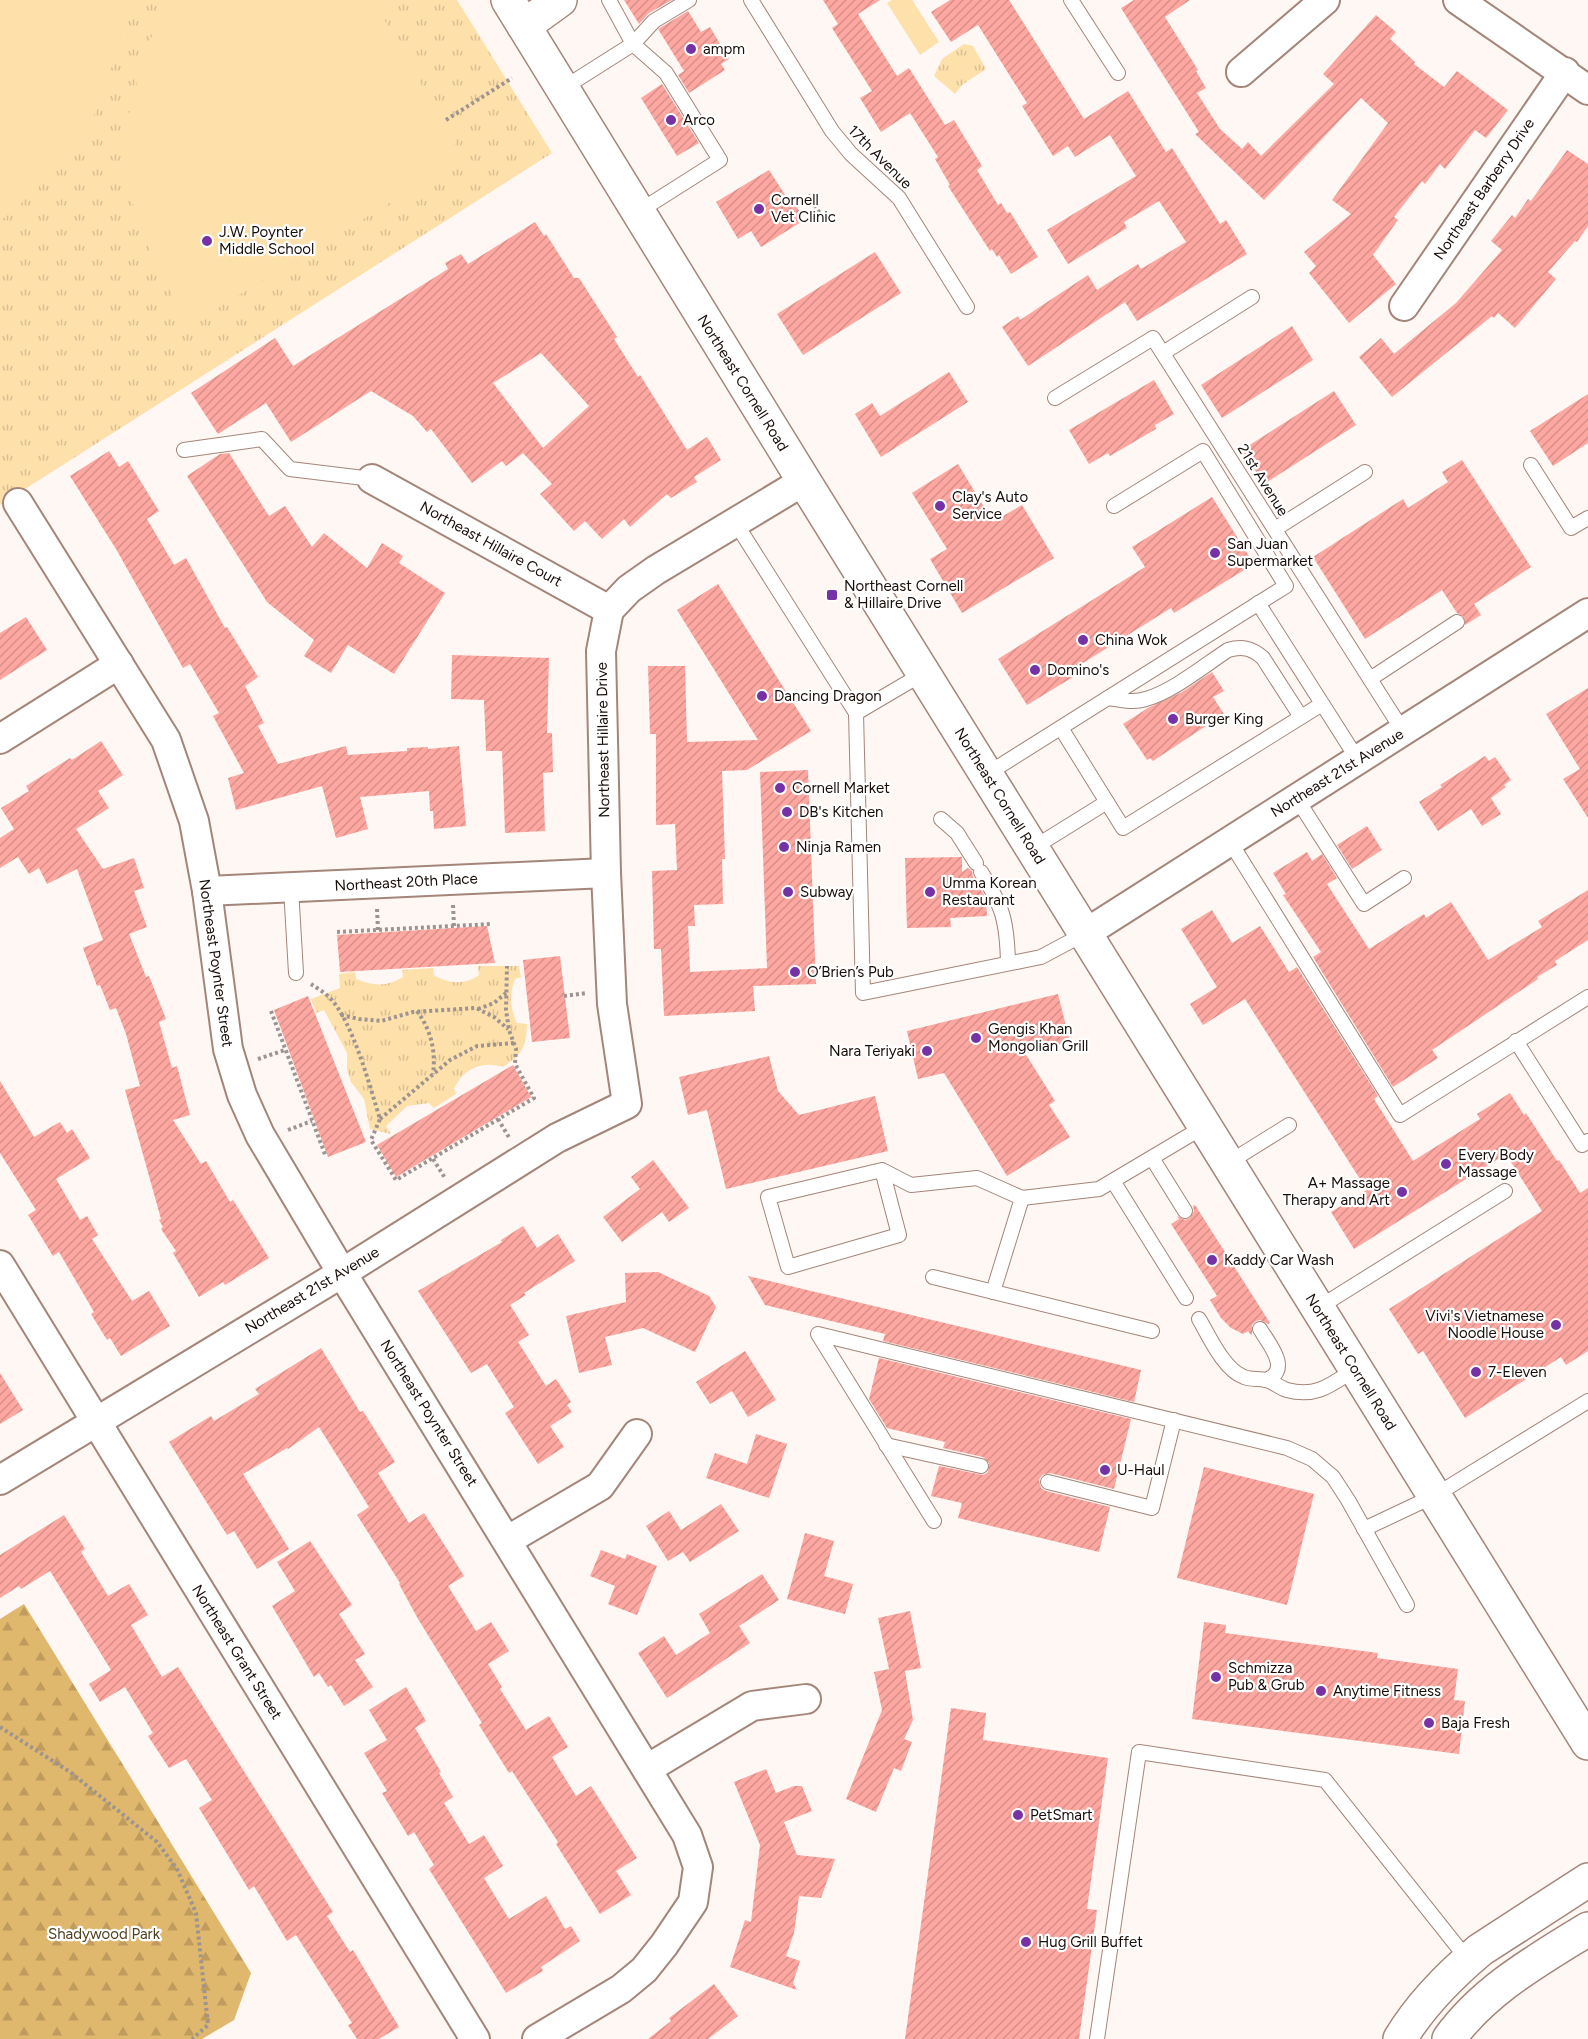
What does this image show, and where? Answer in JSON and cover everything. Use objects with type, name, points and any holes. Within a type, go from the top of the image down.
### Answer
[{"type":"main road","points":[[516,13],[560,0]]},
{"type":"main road","name":"Northeast Cornell Road","points":[[516,13],[1588,1743]]},
{"type":"main road","points":[[1400,2039],[1423,2004],[1468,1960],[1588,1880]]},
{"type":"main road","points":[[1449,2039],[1473,2011],[1505,1983],[1588,1929]]},
{"type":"street","points":[[1241,72],[1325,0]]},
{"type":"street","name":"Northeast Barberry Drive","points":[[1404,306],[1581,82],[1458,0]]},
{"type":"street","name":"Northeast Hillaire Court","points":[[372,479],[609,610]]},
{"type":"street","points":[[609,610],[629,589],[656,570],[804,481]]},
{"type":"street","name":"Northeast Poynter Street","points":[[18,503],[166,740],[194,821],[207,891],[228,1049],[242,1095],[260,1135],[342,1273],[687,1835],[698,1867],[693,1902],[670,1937],[644,1970],[621,1989],[537,2039]]},
{"type":"street","name":"Northeast Hillaire Drive","points":[[609,610],[601,651],[606,873],[612,1004],[627,1104]]},
{"type":"street","name":"Northeast 21st Avenue","points":[[1086,933],[1228,840],[1297,799],[1588,613]]},
{"type":"street","points":[[0,739],[119,664]]},
{"type":"street","name":"Northeast 20th Place","points":[[207,891],[606,873]]},
{"type":"street","name":"Northeast 21st Avenue","points":[[0,1480],[342,1273],[548,1143],[627,1104]]},
{"type":"street","name":"Northeast Grant Street","points":[[0,1265],[475,2039]]},
{"type":"street","points":[[508,1540],[600,1485],[637,1434]]},
{"type":"street","points":[[647,1769],[752,1706],[806,1699]]},
{"type":"lane","points":[[609,0],[633,44],[666,73],[720,160],[638,212]]},
{"type":"lane","points":[[562,89],[633,44],[654,21],[689,0]]},
{"type":"lane","name":"17th Avenue","points":[[751,0],[832,131],[851,154],[899,198],[967,307]]},
{"type":"lane","points":[[1071,0],[1118,73]]},
{"type":"lane","points":[[1163,353],[1252,297]]},
{"type":"lane","name":"21st Avenue","points":[[1054,398],[1154,338],[1403,731]]},
{"type":"lane","points":[[184,450],[262,439],[290,469],[372,479]]},
{"type":"lane","points":[[987,774],[1286,586],[1203,452],[1114,506]]},
{"type":"lane","points":[[1531,465],[1571,528],[1588,518]]},
{"type":"lane","points":[[1275,529],[1365,472]]},
{"type":"lane","points":[[735,522],[856,713],[863,993],[1041,957],[1086,933]]},
{"type":"lane","points":[[1258,603],[1358,760]]},
{"type":"lane","points":[[1370,679],[1457,622]]},
{"type":"lane","points":[[1108,698],[1135,701],[1161,694],[1228,650],[1237,647],[1256,651],[1263,658],[1301,717]]},
{"type":"lane","points":[[856,713],[924,673]]},
{"type":"lane","points":[[1061,728],[1123,828],[1322,704]]},
{"type":"lane","points":[[1297,799],[1364,904],[1404,878]]},
{"type":"lane","points":[[1033,848],[1107,802]]},
{"type":"lane","points":[[941,819],[957,833],[998,899],[1007,930],[1008,963]]},
{"type":"lane","points":[[1228,840],[1400,1115],[1588,997]]},
{"type":"lane","points":[[291,888],[296,973]]},
{"type":"lane","points":[[1516,1041],[1582,1145],[1588,1141]]},
{"type":"lane","points":[[1228,1163],[1289,1125]]},
{"type":"lane","points":[[882,1170],[899,1235],[788,1267],[768,1197],[882,1170],[911,1185],[977,1178],[1022,1198],[1100,1189],[1205,1126]]},
{"type":"lane","points":[[1152,1158],[1185,1211]]},
{"type":"lane","points":[[1113,1181],[1186,1298]]},
{"type":"lane","points":[[1318,1308],[1505,1191]]},
{"type":"lane","points":[[993,1292],[1022,1198]]},
{"type":"lane","points":[[933,1277],[1152,1331]]},
{"type":"lane","points":[[1199,1319],[1225,1362],[1243,1377],[1266,1380],[1287,1390],[1309,1394],[1320,1391],[1355,1369]]},
{"type":"lane","points":[[1260,1329],[1278,1360],[1278,1371],[1266,1380]]},
{"type":"lane","points":[[934,1521],[818,1334],[1287,1448],[1312,1459],[1333,1477],[1407,1605]]},
{"type":"lane","points":[[1364,1529],[1434,1496],[1588,1401]]},
{"type":"lane","points":[[1048,1482],[1152,1508],[1174,1420]]},
{"type":"lane","points":[[886,1444],[981,1466]]},
{"type":"lane","points":[[1097,2039],[1139,1752],[1325,1780],[1468,1960]]},
{"type":"path","points":[[446,120],[512,78]]},
{"type":"path","points":[[808,195],[821,215]]},
{"type":"path","points":[[337,932],[492,924]]},
{"type":"path","points":[[507,966],[506,1010],[509,1030],[514,1043],[516,1049],[515,1064],[534,1098],[396,1180],[371,1140],[380,1119],[450,1060],[477,1046],[514,1043]]},
{"type":"path","points":[[296,973],[331,998],[341,1015],[357,1048],[380,1119]]},
{"type":"path","points":[[341,1015],[381,1021],[417,1011],[478,1009],[494,1003],[507,993]]},
{"type":"path","points":[[478,1009],[494,1017],[509,1030]]},
{"type":"path","points":[[271,1011],[326,1158]]},
{"type":"path","points":[[417,1011],[435,1055],[433,1074]]},
{"type":"path","points":[[0,1726],[70,1772],[156,1842],[177,1869],[196,1913],[208,2025],[192,2039]]},
{"type":"green space","name":"J.W. Poynter Middle School","points":[[0,0],[457,0],[552,153],[0,505]]},
{"type":"green space","points":[[0,0],[124,0],[120,43],[96,112],[58,169],[0,220]]},
{"type":"green space","points":[[171,0],[373,0],[455,143],[450,166],[188,326],[155,262],[125,182],[129,114],[146,47]]},
{"type":"green space","points":[[892,0],[912,0],[939,42],[920,55],[887,3]]},
{"type":"green space","points":[[964,44],[973,46],[986,69],[962,85],[955,94],[934,76],[942,59]]},
{"type":"green space","points":[[478,966],[519,966],[521,977],[515,979],[511,1001],[517,1023],[527,1024],[526,1039],[519,1054],[503,1067],[487,1065],[468,1071],[454,1089],[456,1094],[434,1108],[429,1103],[407,1106],[386,1126],[391,1134],[370,1129],[364,1099],[351,1082],[347,1069],[347,1053],[324,1010],[316,1013],[311,999],[340,988],[339,974],[355,972],[356,979],[380,984],[391,983],[403,977],[402,970],[433,968],[434,975],[445,980],[462,982],[479,975]]},
{"type":"green space","name":"Shadywood Park","points":[[24,1604],[251,1973],[234,2020],[202,2039],[0,2039],[0,1619]]},
{"type":"building","points":[[624,0],[672,0],[649,13],[639,24]]},
{"type":"building","points":[[823,0],[880,0],[858,14],[897,76],[909,68],[945,125],[954,120],[982,166],[977,170],[998,205],[1001,203],[1007,213],[1010,212],[1038,257],[1011,274],[999,255],[997,257],[992,249],[990,251],[948,186],[950,185],[935,159],[938,157],[910,113],[881,132],[860,98],[872,91],[832,28],[838,24]]},
{"type":"building","points":[[950,0],[1009,0],[1084,119],[1128,91],[1166,152],[1172,148],[1220,224],[1226,220],[1247,254],[1137,321],[1125,302],[1028,366],[1002,327],[1018,316],[1020,320],[1088,275],[1097,290],[1138,264],[1141,269],[1186,242],[1159,201],[1124,222],[1127,228],[1068,264],[1047,230],[1136,176],[1110,135],[1075,157],[1068,146],[1053,156],[1022,106],[1027,103],[978,25],[951,42],[931,12]]},
{"type":"building","points":[[1134,0],[1190,0],[1165,17],[1198,70],[1196,71],[1206,88],[1197,93],[1220,129],[1242,149],[1248,142],[1261,156],[1334,84],[1323,74],[1376,15],[1396,32],[1390,39],[1415,62],[1414,64],[1444,87],[1457,71],[1508,110],[1486,138],[1475,130],[1445,169],[1440,164],[1425,184],[1422,181],[1394,217],[1398,220],[1373,255],[1396,284],[1349,323],[1309,273],[1316,266],[1304,252],[1351,214],[1332,200],[1388,123],[1361,98],[1264,200],[1195,134],[1199,132],[1121,8]]},
{"type":"building","name":"ampm","points":[[688,11],[701,32],[710,27],[729,59],[721,64],[725,70],[689,93],[678,75],[684,71],[658,29]]},
{"type":"building","name":"Arco","points":[[662,84],[699,143],[677,156],[641,98]]},
{"type":"building","points":[[1567,150],[1588,164],[1588,226],[1577,242],[1575,241],[1548,272],[1556,279],[1515,328],[1498,313],[1494,318],[1492,316],[1392,397],[1359,357],[1381,338],[1394,354],[1456,303],[1502,250],[1491,241],[1512,215],[1515,218],[1528,199],[1531,201]]},
{"type":"building","name":"Cornell Vet Clinic","points":[[769,170],[789,201],[792,199],[802,216],[799,218],[801,222],[761,247],[751,231],[738,239],[716,202]]},
{"type":"building","points":[[535,222],[544,236],[546,234],[574,278],[579,278],[617,337],[614,339],[638,377],[640,375],[687,450],[707,437],[721,460],[694,477],[697,482],[671,498],[667,494],[630,527],[624,519],[602,539],[585,521],[574,531],[540,494],[552,484],[523,453],[506,466],[502,461],[472,483],[431,429],[427,432],[413,416],[371,391],[291,442],[266,403],[218,434],[191,393],[275,338],[293,366],[448,269],[445,263],[461,254],[468,264]],"holes":[[[541,353],[589,406],[543,448],[493,383]]]},
{"type":"building","points":[[875,252],[901,293],[803,355],[777,314]]},
{"type":"building","points":[[1292,326],[1313,360],[1222,418],[1201,385]]},
{"type":"building","points":[[949,372],[968,402],[881,457],[855,414],[872,403],[880,416]]},
{"type":"building","points":[[1154,380],[1174,414],[1155,425],[1156,429],[1110,456],[1108,453],[1089,464],[1069,430]]},
{"type":"building","points":[[1334,391],[1356,425],[1264,484],[1242,450]]},
{"type":"building","points":[[1588,394],[1588,443],[1553,466],[1530,431]]},
{"type":"building","points":[[109,451],[119,467],[128,461],[159,511],[147,519],[174,565],[186,558],[225,628],[227,627],[258,677],[245,686],[264,723],[258,726],[278,764],[346,746],[348,755],[407,751],[407,748],[428,747],[428,749],[459,746],[466,826],[434,829],[429,791],[360,797],[368,829],[336,838],[322,786],[236,810],[228,778],[244,773],[213,716],[219,713],[190,664],[183,668],[116,549],[70,476]]},
{"type":"building","points":[[229,453],[269,516],[285,506],[312,547],[324,533],[367,568],[382,543],[403,556],[399,563],[445,593],[394,674],[348,645],[331,673],[304,656],[314,640],[267,602],[187,476],[220,454]]},
{"type":"building","points":[[1462,460],[1531,567],[1474,604],[1481,615],[1465,625],[1464,617],[1457,613],[1442,590],[1365,639],[1313,557],[1403,499],[1408,508],[1448,482],[1442,472]]},
{"type":"building","points":[[958,464],[993,522],[1022,505],[1054,558],[962,613],[930,559],[947,549],[912,493]]},
{"type":"building","points":[[1212,497],[1254,564],[1174,613],[1171,608],[1075,668],[1078,674],[1027,705],[998,659],[1145,567],[1132,547]]},
{"type":"building","points":[[718,584],[811,731],[747,770],[722,771],[725,859],[722,859],[723,904],[694,905],[695,926],[688,926],[690,972],[767,968],[760,772],[808,770],[816,984],[753,986],[755,1011],[664,1016],[661,949],[654,949],[652,871],[677,870],[675,824],[656,825],[656,734],[650,734],[648,666],[685,666],[687,742],[758,740],[677,610]]},
{"type":"building","points":[[26,617],[47,650],[0,680],[0,633]]},
{"type":"building","points":[[452,655],[549,658],[547,733],[552,733],[553,772],[543,773],[545,831],[505,833],[502,751],[486,751],[484,700],[451,699]]},
{"type":"building","name":"Burger King","points":[[1212,672],[1224,691],[1213,697],[1224,714],[1153,761],[1150,758],[1147,760],[1123,724],[1148,708],[1182,692]]},
{"type":"building","points":[[1588,688],[1588,818],[1563,779],[1580,769],[1546,714]]},
{"type":"building","points":[[101,741],[123,775],[98,791],[109,808],[76,829],[103,869],[134,858],[144,888],[134,891],[147,927],[129,934],[166,1019],[159,1022],[172,1068],[177,1066],[190,1115],[173,1120],[201,1164],[206,1161],[230,1202],[233,1200],[269,1258],[225,1285],[223,1282],[199,1297],[173,1253],[176,1251],[161,1229],[163,1227],[159,1220],[161,1219],[125,1090],[140,1086],[126,1034],[116,1008],[110,1010],[100,985],[97,986],[83,948],[103,940],[77,869],[47,884],[39,868],[29,874],[18,857],[0,868],[0,838],[14,829],[1,808],[29,791],[26,786]]},
{"type":"building","points":[[1485,756],[1489,761],[1495,757],[1511,780],[1504,785],[1506,787],[1491,798],[1501,814],[1482,826],[1471,809],[1438,831],[1419,802],[1442,787],[1440,785]]},
{"type":"building","points":[[1367,826],[1382,850],[1352,869],[1337,845]]},
{"type":"building","points":[[1307,852],[1312,861],[1322,854],[1337,878],[1327,884],[1369,949],[1424,914],[1426,918],[1451,902],[1488,960],[1542,927],[1538,921],[1588,890],[1588,940],[1555,961],[1557,965],[1537,977],[1538,979],[1432,1050],[1438,1058],[1393,1087],[1313,957],[1321,952],[1283,895],[1286,894],[1273,873]]},
{"type":"building","points":[[962,857],[962,872],[968,868],[972,871],[973,877],[986,898],[987,916],[950,918],[951,927],[907,928],[905,858]]},
{"type":"building","points":[[1212,910],[1232,943],[1260,926],[1289,972],[1297,967],[1378,1096],[1374,1099],[1413,1161],[1480,1119],[1477,1114],[1510,1093],[1580,1193],[1588,1188],[1588,1351],[1566,1365],[1561,1357],[1465,1418],[1423,1351],[1418,1354],[1389,1309],[1542,1211],[1506,1154],[1354,1249],[1331,1212],[1367,1190],[1245,999],[1203,1025],[1190,1004],[1217,987],[1181,929]]},
{"type":"building","points":[[487,926],[495,963],[340,972],[337,935]]},
{"type":"building","points":[[560,956],[570,1038],[532,1042],[523,960]]},
{"type":"building","points":[[1058,994],[1070,1042],[1025,1053],[1055,1101],[1049,1105],[1070,1137],[1007,1176],[944,1073],[918,1079],[907,1031]]},
{"type":"building","points":[[308,996],[366,1142],[328,1157],[274,1010]]},
{"type":"building","points":[[769,1056],[778,1091],[799,1115],[875,1096],[888,1151],[726,1189],[707,1110],[688,1115],[679,1077]]},
{"type":"building","points":[[513,1065],[531,1097],[396,1177],[377,1145]]},
{"type":"building","points":[[0,1081],[34,1137],[60,1122],[67,1133],[72,1129],[90,1158],[56,1179],[80,1220],[87,1216],[98,1235],[92,1239],[132,1301],[149,1291],[170,1326],[121,1356],[110,1338],[107,1340],[91,1314],[94,1312],[59,1252],[53,1256],[28,1215],[36,1210],[0,1153]]},
{"type":"building","points":[[653,1160],[689,1208],[669,1222],[662,1212],[622,1242],[603,1217],[640,1189],[631,1177]]},
{"type":"building","name":"Kaddy Car Wash","points":[[1195,1205],[1270,1323],[1256,1321],[1252,1325],[1251,1335],[1248,1331],[1243,1334],[1231,1328],[1221,1318],[1210,1300],[1217,1296],[1171,1224],[1179,1219],[1177,1216],[1185,1220],[1190,1218]]},
{"type":"building","points":[[523,1226],[537,1248],[558,1234],[575,1261],[524,1293],[526,1295],[510,1305],[529,1335],[518,1342],[546,1386],[556,1379],[571,1402],[567,1405],[572,1412],[550,1426],[564,1447],[538,1464],[505,1413],[514,1407],[487,1364],[471,1373],[418,1291],[502,1242],[501,1240]]},
{"type":"building","points":[[658,1272],[709,1296],[716,1307],[695,1352],[643,1328],[605,1337],[612,1365],[579,1373],[566,1316],[626,1302],[625,1273]]},
{"type":"building","points":[[748,1276],[1141,1370],[1134,1402],[883,1341],[885,1334],[765,1305]]},
{"type":"building","points":[[321,1348],[360,1412],[363,1411],[395,1462],[378,1473],[409,1523],[424,1513],[464,1576],[448,1586],[476,1631],[491,1622],[509,1651],[488,1664],[502,1687],[500,1689],[526,1730],[549,1716],[568,1747],[552,1757],[576,1796],[591,1786],[637,1858],[616,1871],[631,1895],[600,1914],[556,1844],[558,1842],[512,1771],[509,1773],[479,1725],[482,1723],[418,1619],[400,1583],[357,1515],[369,1507],[319,1427],[288,1449],[243,1474],[289,1549],[257,1569],[234,1531],[227,1535],[169,1442],[211,1416],[214,1421],[259,1394],[255,1389]]},
{"type":"building","points":[[745,1351],[776,1400],[748,1417],[732,1391],[710,1404],[696,1382]]},
{"type":"building","points":[[879,1358],[1131,1419],[1114,1489],[1050,1473],[1042,1475],[1039,1480],[1041,1488],[1046,1491],[1110,1507],[1099,1552],[958,1518],[962,1503],[931,1496],[939,1466],[983,1475],[988,1472],[989,1463],[983,1457],[943,1448],[945,1442],[887,1428],[869,1399]]},
{"type":"building","points":[[0,1373],[23,1410],[0,1424]]},
{"type":"building","points":[[756,1434],[787,1444],[769,1498],[706,1478],[715,1453],[747,1464]]},
{"type":"building","points":[[1204,1467],[1314,1494],[1287,1605],[1177,1578]]},
{"type":"building","points":[[721,1504],[739,1531],[690,1562],[683,1552],[668,1561],[646,1526],[669,1511],[681,1530]]},
{"type":"building","points":[[64,1515],[85,1549],[81,1552],[108,1596],[129,1584],[148,1615],[131,1625],[162,1677],[178,1667],[333,1912],[327,1916],[350,1952],[353,1950],[399,2027],[379,2039],[357,2039],[348,2025],[352,2023],[296,1935],[287,1941],[254,1886],[249,1890],[199,1808],[212,1800],[186,1759],[169,1768],[148,1736],[153,1733],[125,1687],[100,1702],[89,1684],[111,1670],[50,1571],[21,1589],[19,1586],[0,1598],[0,1555]]},
{"type":"building","points":[[805,1533],[834,1541],[824,1576],[853,1584],[845,1614],[787,1599]]},
{"type":"building","points":[[310,1541],[352,1605],[339,1614],[365,1654],[355,1660],[373,1687],[344,1706],[331,1685],[328,1687],[319,1673],[314,1677],[272,1606],[295,1591],[277,1562]]},
{"type":"building","points":[[601,1550],[625,1559],[627,1554],[657,1566],[637,1615],[608,1604],[615,1586],[590,1576]]},
{"type":"building","points":[[762,1574],[779,1600],[739,1626],[750,1643],[667,1698],[638,1653],[664,1636],[676,1655],[710,1633],[699,1614]]},
{"type":"building","points":[[910,1611],[921,1668],[905,1671],[913,1720],[904,1739],[912,1742],[901,1771],[894,1768],[876,1812],[846,1799],[882,1710],[874,1672],[889,1669],[878,1618]]},
{"type":"building","points":[[1204,1622],[1226,1625],[1225,1633],[1378,1653],[1377,1658],[1458,1669],[1454,1700],[1465,1701],[1459,1754],[1192,1719]]},
{"type":"building","points":[[406,1687],[426,1721],[415,1728],[453,1797],[444,1803],[469,1844],[484,1835],[503,1866],[484,1878],[509,1919],[546,1896],[565,1929],[571,1926],[580,1941],[541,1967],[543,1971],[506,1993],[429,1869],[434,1865],[414,1832],[408,1836],[382,1793],[387,1791],[364,1753],[387,1740],[369,1710]]},
{"type":"building","points":[[951,1708],[986,1713],[983,1740],[1108,1758],[1087,1909],[1097,1910],[1079,2039],[905,2039]]},
{"type":"building","points":[[766,1769],[776,1793],[794,1786],[802,1786],[812,1811],[784,1822],[797,1855],[835,1859],[821,1898],[799,1896],[794,1933],[786,1956],[800,1961],[793,1983],[797,1990],[730,1967],[745,1920],[751,1922],[760,1845],[734,1782]]},
{"type":"building","points":[[714,1984],[738,2016],[708,2039],[648,2039],[671,2021],[669,2018]]},
{"type":"place","name":"ampm","points":[[691,49]]},
{"type":"place","name":"Arco","points":[[671,120]]},
{"type":"place","name":"Cornell Vet Clinic","points":[[759,209]]},
{"type":"place","name":"J.W. Poynter Middle School","points":[[207,241]]},
{"type":"place","name":"Clay's Auto Service","points":[[940,506]]},
{"type":"place","name":"San Juan Supermarket","points":[[1215,553]]},
{"type":"place","name":"Northeast Cornell & Hillaire Drive","points":[[832,595]]},
{"type":"place","name":"China Wok","points":[[1083,640]]},
{"type":"place","name":"Domino's","points":[[1035,670]]},
{"type":"place","name":"Dancing Dragon","points":[[762,696]]},
{"type":"place","name":"Burger King","points":[[1173,719]]},
{"type":"place","name":"Cornell Market","points":[[780,788]]},
{"type":"place","name":"DB's Kitchen","points":[[787,812]]},
{"type":"place","name":"Ninja Ramen","points":[[784,847]]},
{"type":"place","name":"Subway","points":[[788,892]]},
{"type":"place","name":"Umma Korean Restaurant","points":[[930,892]]},
{"type":"place","name":"O’Brien’s Pub","points":[[795,972]]},
{"type":"place","name":"Gengis Khan Mongolian Grill","points":[[976,1038]]},
{"type":"place","name":"Nara Teriyaki","points":[[927,1051]]},
{"type":"place","name":"Every Body Massage","points":[[1446,1164]]},
{"type":"place","name":"A+ Massage Therapy and Art","points":[[1402,1192]]},
{"type":"place","name":"Kaddy Car Wash","points":[[1212,1260]]},
{"type":"place","name":"Vivi's Vietnamese Noodle House","points":[[1556,1325]]},
{"type":"place","name":"7-Eleven","points":[[1476,1372]]},
{"type":"place","name":"U-Haul","points":[[1105,1470]]},
{"type":"place","name":"Schmizza Pub & Grub","points":[[1216,1677]]},
{"type":"place","name":"Anytime Fitness","points":[[1321,1691]]},
{"type":"place","name":"Baja Fresh","points":[[1429,1723]]},
{"type":"place","name":"PetSmart","points":[[1018,1815]]},
{"type":"place","name":"Hug Grill Buffet","points":[[1026,1942]]}]
